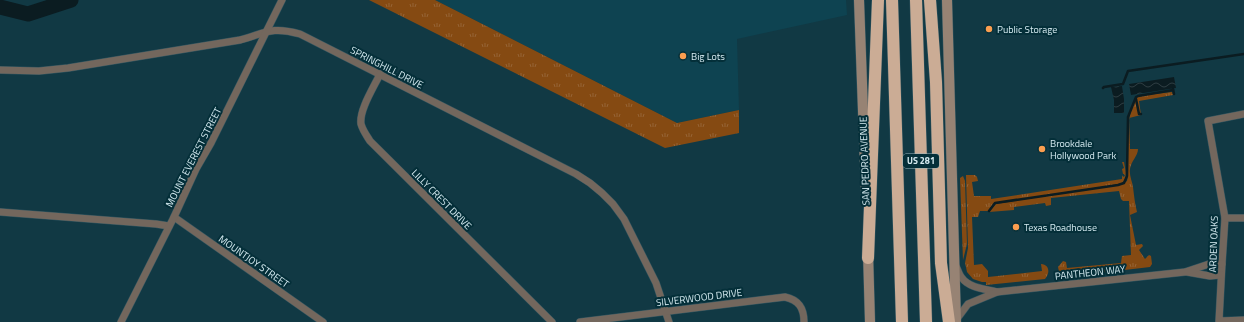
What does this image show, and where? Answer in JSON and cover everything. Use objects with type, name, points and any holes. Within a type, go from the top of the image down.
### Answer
[{"type":"highway","points":[[868,258],[878,0]]},
{"type":"highway","name":"US 281","points":[[892,0],[902,322]]},
{"type":"highway","name":"US 281","points":[[916,0],[926,322]]},
{"type":"highway","points":[[930,0],[936,82],[942,263],[954,321]]},
{"type":"main road","name":"SAN PEDRO AVENUE","points":[[859,0],[870,322]]},
{"type":"main road","points":[[947,0],[954,263],[954,321]]},
{"type":"street","name":"MOUNT EVEREST STREET","points":[[121,322],[174,217],[196,168],[282,0]]},
{"type":"street","name":"SPRINGHILL DRIVE","points":[[0,70],[39,71],[68,68],[240,40],[277,29],[300,34],[576,174],[590,183],[602,193],[620,214],[632,233],[656,283],[669,322]]},
{"type":"street","name":"LILLY CREST DRIVE","points":[[380,74],[363,110],[361,119],[364,131],[370,141],[552,322]]},
{"type":"street","name":"ARDEN OAKS","points":[[1244,114],[1208,121],[1225,218],[1219,321],[1244,320]]},
{"type":"street","points":[[0,212],[169,226]]},
{"type":"street","name":"MOUNTJOY STREET","points":[[174,217],[323,322]]},
{"type":"street","points":[[1225,218],[1244,218]]},
{"type":"street","name":"PANTHEON WAY","points":[[954,263],[962,278],[967,283],[997,292]]},
{"type":"street","name":"PANTHEON WAY","points":[[954,321],[968,304],[997,292],[1185,272],[1209,264],[1222,264]]},
{"type":"street","name":"PANTHEON WAY","points":[[1185,272],[1210,276],[1222,275]]},
{"type":"street","name":"SILVERWOOD DRIVE","points":[[580,322],[785,297],[798,302],[803,311],[804,322]]},
{"type":"shaded area","points":[[435,0],[846,0],[847,15],[737,39],[739,110],[677,123]]},
{"type":"green space","points":[[369,0],[435,0],[677,123],[739,110],[739,133],[665,148]]},
{"type":"green space","points":[[1172,92],[1173,95],[1139,101],[1141,115],[1130,118],[1134,102],[1139,96]]},
{"type":"green space","points":[[1129,121],[1130,149],[1138,149],[1130,171],[1137,212],[1130,215],[1136,245],[1142,244],[1143,246],[1139,250],[1145,259],[1149,255],[1151,256],[1152,264],[1150,267],[1065,277],[1060,273],[1058,267],[1063,261],[1066,262],[1067,268],[1121,263],[1122,256],[1131,255],[1129,201],[1123,201],[1121,199],[1119,191],[1051,198],[1051,205],[1046,206],[1045,203],[1014,207],[1014,210],[989,212],[996,204],[1123,184],[1127,181],[1128,176]]},
{"type":"green space","points":[[1122,162],[1124,162],[1126,174],[1125,180],[1120,184],[994,203],[988,211],[980,211],[978,217],[972,217],[974,265],[982,264],[988,271],[988,277],[1042,271],[1041,264],[1048,268],[1048,274],[1045,279],[986,285],[986,282],[973,279],[967,272],[965,263],[968,248],[966,175],[975,175],[977,177],[978,181],[972,182],[974,196],[991,196],[991,199],[1122,179],[1122,175],[1123,177],[1125,176],[1123,174],[1122,169],[1124,168]]},
{"type":"green space","points":[[963,176],[965,181],[967,244],[963,260],[960,178]]},
{"type":"water","points":[[1174,77],[1176,88],[1131,95],[1129,84]]},
{"type":"water","points":[[1122,86],[1124,113],[1114,113],[1114,100],[1111,87]]},
{"type":"waterway","points":[[0,7],[28,14],[71,0]]},
{"type":"waterway","points":[[1103,88],[1123,84],[1128,71],[1244,54]]},
{"type":"waterway","points":[[1173,89],[1174,94]]},
{"type":"waterway","points":[[989,211],[995,203],[1124,183],[1127,176],[1128,117],[1136,97],[1173,90]]},
{"type":"waterway","points":[[1136,99],[1139,114],[1141,114]]},
{"type":"place","name":"Public Storage","points":[[989,29]]},
{"type":"place","name":"Big Lots","points":[[683,56]]},
{"type":"place","name":"Brookdale Hollywood Park","points":[[1042,149]]},
{"type":"place","name":"Texas Roadhouse","points":[[1016,227]]}]
